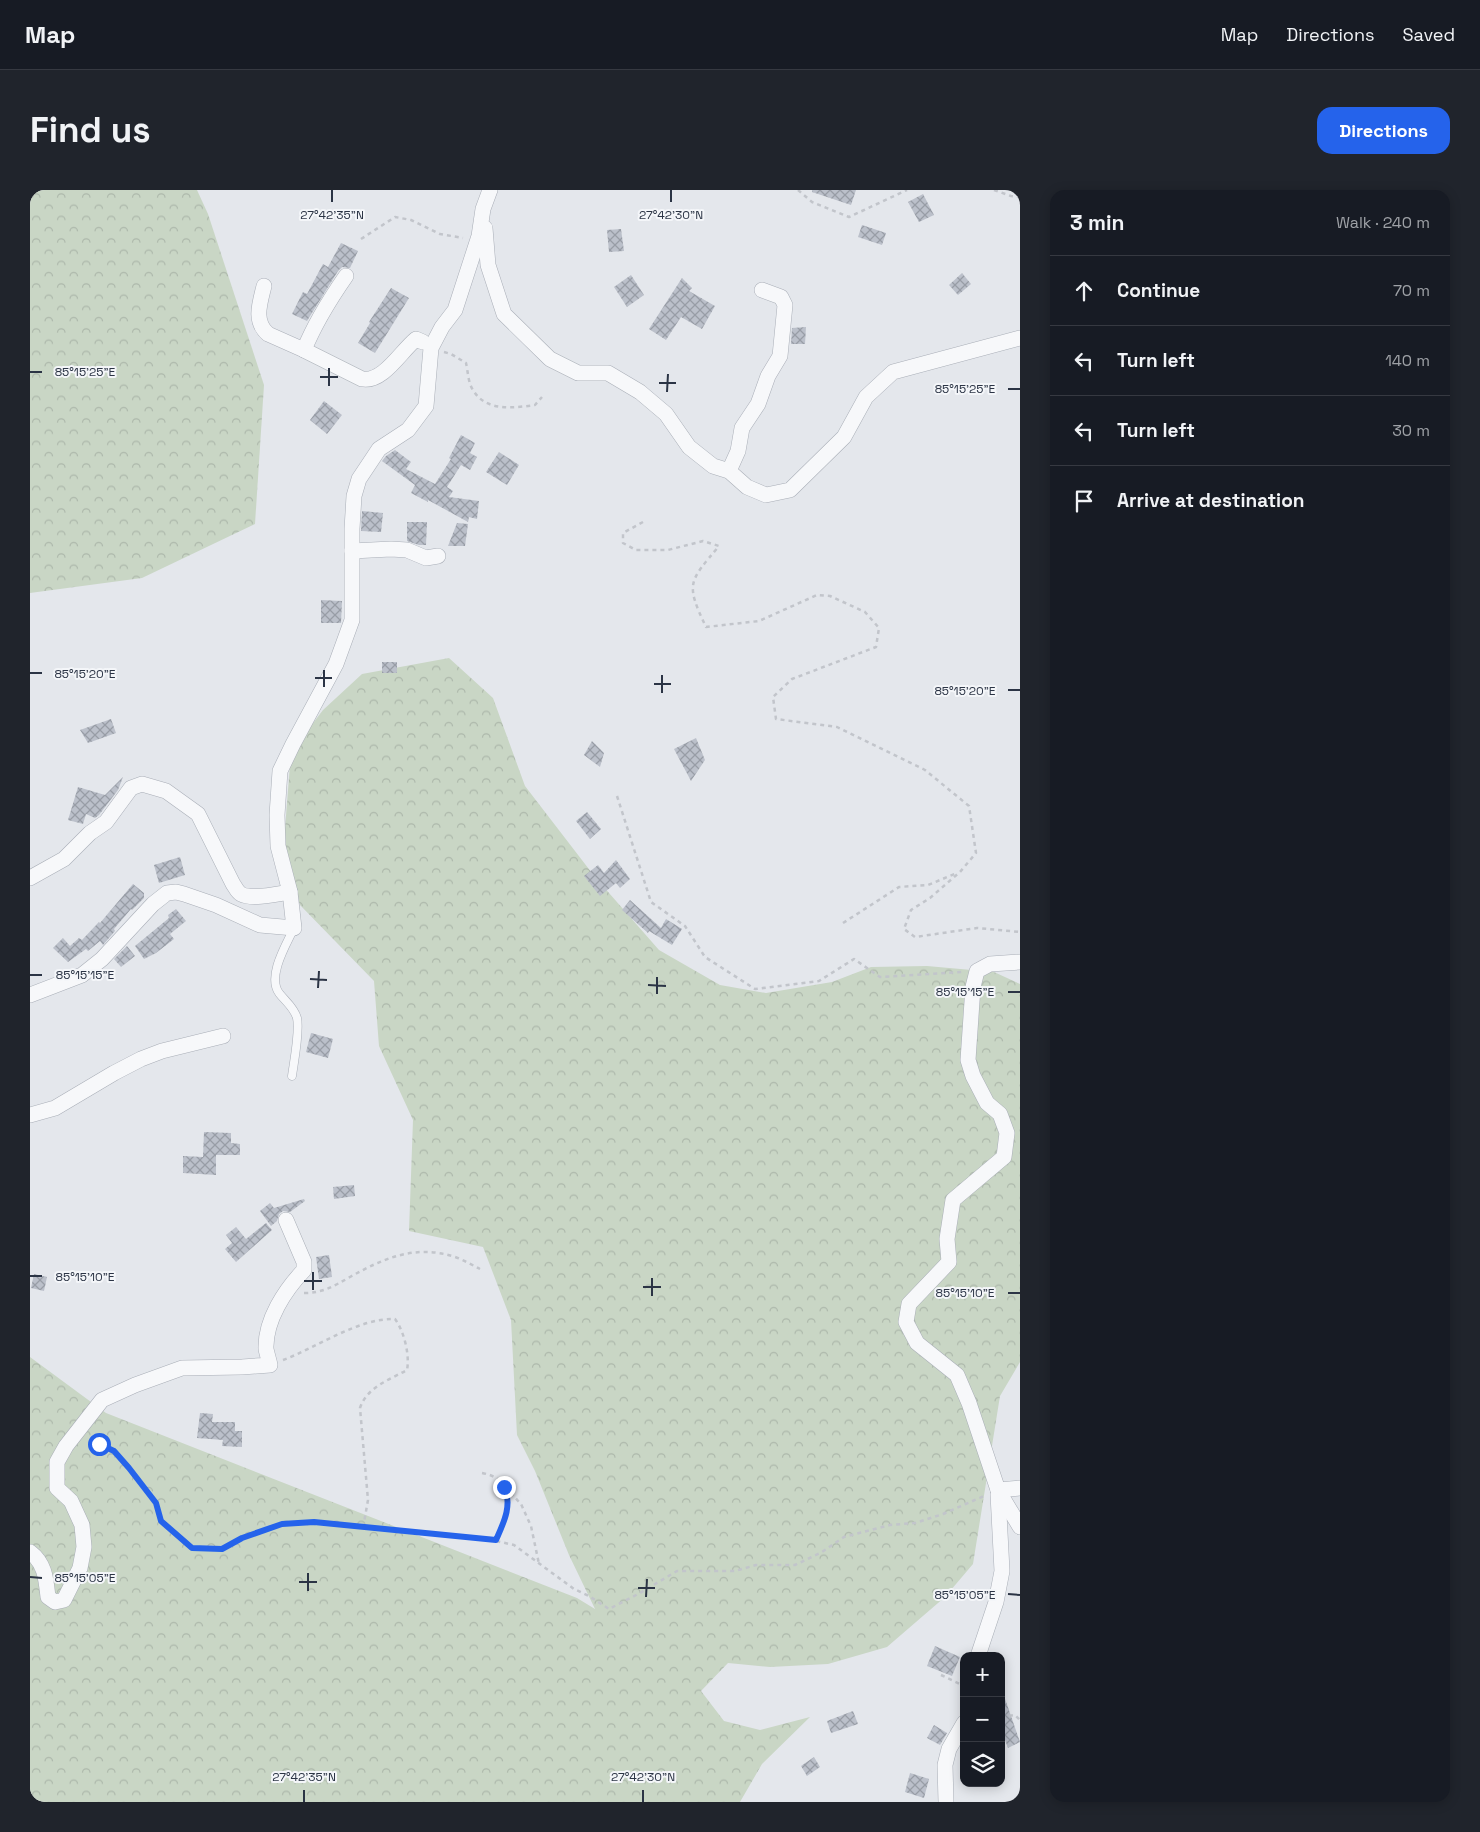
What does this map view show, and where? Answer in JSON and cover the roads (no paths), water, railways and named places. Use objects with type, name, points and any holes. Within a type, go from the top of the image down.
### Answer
[{"type":"street","points":[[30,995],[82,975],[102,959],[153,904],[167,893],[176,892],[216,905],[260,925],[294,928],[290,892],[278,846],[277,815],[280,771],[336,664],[352,620],[354,496],[359,479],[380,449],[408,430],[426,406],[427,345],[455,310],[479,236],[483,209],[490,190]]},
{"type":"street","points":[[483,209],[488,266],[504,314],[550,359],[578,372],[608,373],[640,392],[666,414],[689,447],[713,466],[728,471],[747,487],[766,495],[790,490],[844,437],[866,397],[893,372],[1020,338]]},
{"type":"street","points":[[304,350],[331,298],[346,276]]},
{"type":"street","points":[[264,286],[258,317],[264,331],[362,379],[373,379],[390,367],[406,347],[416,339],[427,345]]},
{"type":"street","points":[[728,471],[738,451],[742,428],[758,404],[768,376],[780,356],[785,304],[780,297],[762,290]]},
{"type":"street","points":[[352,551],[399,549],[418,553],[426,558],[438,556]]},
{"type":"street","points":[[30,878],[64,859],[90,833],[106,822],[131,788],[142,784],[166,791],[198,814],[233,884],[242,895],[251,896],[290,892]]},
{"type":"street","points":[[1020,962],[990,964],[977,971],[973,988],[968,1060],[973,1076],[987,1102],[1000,1114],[1007,1133],[1004,1158],[952,1200],[946,1238],[949,1262],[909,1304],[906,1322],[917,1344],[957,1375],[969,1403],[998,1490],[1020,1527]]},
{"type":"street","points":[[30,1116],[55,1108],[141,1059],[162,1051],[223,1036]]},
{"type":"street","points":[[30,1552],[38,1558],[46,1576],[48,1596],[55,1602],[64,1600],[80,1568],[84,1548],[82,1525],[71,1501],[57,1488],[56,1462],[66,1446],[82,1428],[102,1400],[135,1384],[182,1368],[242,1368],[270,1365],[266,1349],[268,1333],[279,1302],[304,1270],[304,1262],[286,1220]]},
{"type":"street","points":[[998,1490],[1020,1488]]},
{"type":"street","points":[[979,1652],[996,1602],[1002,1571],[998,1490]]},
{"type":"street","points":[[946,1802],[945,1765],[949,1749],[960,1730]]},
{"type":"lane","points":[[292,1076],[297,1018],[293,1009],[275,986],[274,979],[280,959],[294,928]]}]
